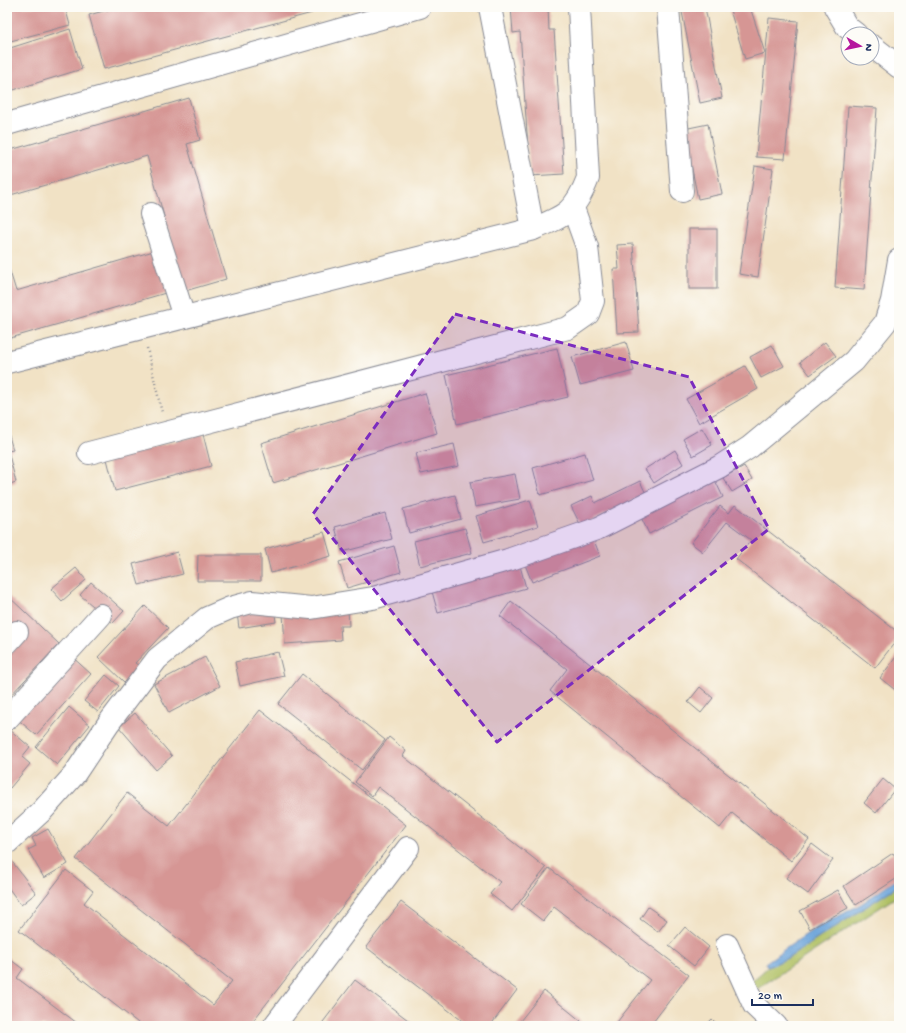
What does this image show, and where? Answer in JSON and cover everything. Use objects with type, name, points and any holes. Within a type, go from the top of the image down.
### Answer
[{"type":"street","points":[[7,124],[420,7]]},
{"type":"street","points":[[490,7],[533,229]]},
{"type":"street","points":[[7,362],[533,229],[561,218],[573,208],[582,195],[588,178],[579,7]]},
{"type":"street","points":[[668,7],[682,191]]},
{"type":"street","points":[[835,7],[846,26]]},
{"type":"street","points":[[880,52],[899,67]]},
{"type":"street","points":[[89,453],[568,328],[588,314],[592,301],[588,247],[573,208]]},
{"type":"street","points":[[151,214],[184,317]]},
{"type":"street","points":[[7,843],[42,811],[74,775],[108,724],[157,658],[207,618],[230,608],[252,602],[311,608],[373,598],[508,560],[599,528],[719,467],[750,446],[854,361],[885,323],[892,301],[899,260]]},
{"type":"street","points":[[7,719],[101,615]]},
{"type":"street","points":[[274,1026],[408,848]]},
{"type":"street","points":[[728,945],[754,1005],[776,1026]]},
{"type":"path","points":[[142,328],[167,433]]},
{"type":"highlighted area","points":[[455,314],[689,377],[769,529],[497,742],[313,514]]},
{"type":"green space","points":[[899,885],[899,895],[757,989],[752,981],[768,967],[790,957]]},
{"type":"water","points":[[899,878],[899,885],[790,957],[768,967],[765,963],[811,931],[861,904]]},
{"type":"building","points":[[7,7],[65,7],[70,25],[7,42]]},
{"type":"building","points":[[118,7],[310,7],[312,13],[104,69],[89,15]]},
{"type":"building","points":[[511,7],[548,7],[549,30],[554,30],[564,174],[530,176],[520,32],[513,33]]},
{"type":"building","points":[[681,7],[705,7],[722,98],[700,103]]},
{"type":"building","points":[[729,7],[750,7],[765,53],[745,59]]},
{"type":"building","points":[[769,18],[798,21],[785,159],[756,157]]},
{"type":"building","points":[[70,29],[82,69],[7,92],[7,49]]},
{"type":"building","points":[[189,98],[200,140],[187,144],[226,279],[185,291],[147,156],[7,196],[7,151]]},
{"type":"building","points":[[848,106],[877,108],[864,290],[835,288]]},
{"type":"building","points":[[708,124],[722,194],[698,199],[684,129]]},
{"type":"building","points":[[755,166],[773,169],[758,277],[739,274]]},
{"type":"building","points":[[689,229],[717,229],[717,289],[689,289]]},
{"type":"building","points":[[633,244],[639,332],[617,333],[613,269],[619,269],[617,245]]},
{"type":"building","points":[[157,250],[169,292],[7,339],[7,262],[16,291]]},
{"type":"building","points":[[626,342],[634,371],[580,385],[572,357]]},
{"type":"building","points":[[825,342],[836,356],[810,375],[800,362]]},
{"type":"building","points":[[772,345],[784,366],[761,378],[750,357]]},
{"type":"building","points":[[557,348],[568,397],[457,424],[446,375]]},
{"type":"building","points":[[745,366],[758,389],[699,423],[686,399]]},
{"type":"building","points":[[425,393],[437,433],[273,483],[261,443]]},
{"type":"building","points":[[702,428],[712,445],[693,456],[683,439]]},
{"type":"building","points":[[7,429],[13,450],[8,451],[16,482],[7,485]]},
{"type":"building","points":[[203,434],[211,466],[115,491],[107,459]]},
{"type":"building","points":[[454,444],[459,466],[421,474],[416,453]]},
{"type":"building","points":[[675,450],[683,464],[654,483],[645,469]]},
{"type":"building","points":[[585,453],[593,480],[540,495],[533,468]]},
{"type":"building","points":[[744,466],[752,480],[732,492],[723,478]]},
{"type":"building","points":[[515,474],[520,499],[475,507],[470,482]]},
{"type":"building","points":[[713,476],[723,497],[649,534],[639,513]]},
{"type":"building","points":[[640,481],[646,494],[581,526],[571,506],[592,496],[595,503]]},
{"type":"building","points":[[455,495],[461,519],[409,533],[403,509]]},
{"type":"building","points":[[530,500],[538,526],[484,542],[476,516]]},
{"type":"building","points":[[735,505],[899,633],[899,637],[875,668],[736,559],[751,540],[727,522],[703,552],[691,543],[720,506],[729,513]]},
{"type":"building","points":[[385,513],[392,539],[342,552],[335,527]]},
{"type":"building","points":[[465,528],[472,553],[420,566],[414,541]]},
{"type":"building","points":[[324,532],[331,556],[271,573],[265,549]]},
{"type":"building","points":[[592,535],[600,556],[532,582],[524,562]]},
{"type":"building","points":[[394,546],[401,572],[347,588],[339,562]]},
{"type":"building","points":[[177,552],[183,574],[139,585],[133,564]]},
{"type":"building","points":[[198,555],[261,555],[261,581],[197,581]]},
{"type":"building","points":[[519,562],[526,588],[438,613],[431,588]]},
{"type":"building","points":[[76,568],[86,580],[62,601],[51,589]]},
{"type":"building","points":[[91,582],[124,611],[113,623],[80,595]]},
{"type":"building","points":[[7,595],[59,644],[7,699],[7,656],[25,637],[7,620]]},
{"type":"building","points":[[511,601],[809,839],[791,861],[732,813],[720,828],[550,691],[567,669],[500,616]]},
{"type":"building","points":[[145,606],[168,628],[135,663],[140,667],[125,683],[98,657]]},
{"type":"building","points":[[274,607],[276,622],[239,628],[237,613]]},
{"type":"building","points":[[348,609],[349,626],[340,626],[341,640],[285,644],[283,614]]},
{"type":"building","points":[[278,652],[284,676],[240,686],[235,662]]},
{"type":"building","points":[[899,653],[899,693],[880,678]]},
{"type":"building","points":[[70,655],[91,674],[36,735],[15,717]]},
{"type":"building","points":[[205,657],[220,686],[169,713],[154,684]]},
{"type":"building","points":[[302,674],[385,740],[362,770],[278,704]]},
{"type":"building","points":[[106,675],[119,686],[98,712],[84,701]]},
{"type":"building","points":[[700,687],[713,698],[701,713],[688,702]]},
{"type":"building","points":[[69,707],[90,725],[57,765],[36,747]]},
{"type":"building","points":[[260,710],[406,825],[249,1026],[142,1026],[19,930],[66,870],[93,891],[84,903],[213,1005],[232,981],[76,859],[127,793],[169,826]]},
{"type":"building","points":[[135,713],[172,756],[156,770],[119,727]]},
{"type":"building","points":[[9,729],[30,747],[22,757],[30,764],[10,788],[7,785],[7,731]]},
{"type":"building","points":[[389,737],[406,751],[403,756],[546,868],[512,911],[490,894],[500,882],[378,787],[372,796],[355,782]]},
{"type":"building","points":[[883,779],[895,789],[876,813],[864,803]]},
{"type":"building","points":[[48,829],[68,864],[44,878],[28,850],[36,846],[32,838]]},
{"type":"building","points":[[812,844],[833,860],[808,894],[786,878]]},
{"type":"building","points":[[893,853],[899,862],[899,877],[856,905],[844,886]]},
{"type":"building","points":[[7,855],[36,893],[21,905],[7,886]]},
{"type":"building","points":[[549,868],[689,975],[650,1026],[614,1026],[650,980],[554,907],[543,921],[521,904]]},
{"type":"building","points":[[838,890],[848,908],[810,929],[800,911]]},
{"type":"building","points":[[401,902],[517,990],[490,1026],[469,1026],[366,947]]},
{"type":"building","points":[[648,907],[667,920],[658,932],[640,919]]},
{"type":"building","points":[[685,927],[709,947],[694,966],[669,946]]},
{"type":"building","points":[[7,957],[23,969],[17,978],[81,1026],[16,1026],[7,1020]]},
{"type":"building","points":[[355,980],[416,1026],[320,1026]]},
{"type":"building","points":[[544,991],[581,1021],[577,1026],[516,1026]]},
{"type":"building","points":[[712,1019],[719,1026],[705,1026]]}]
